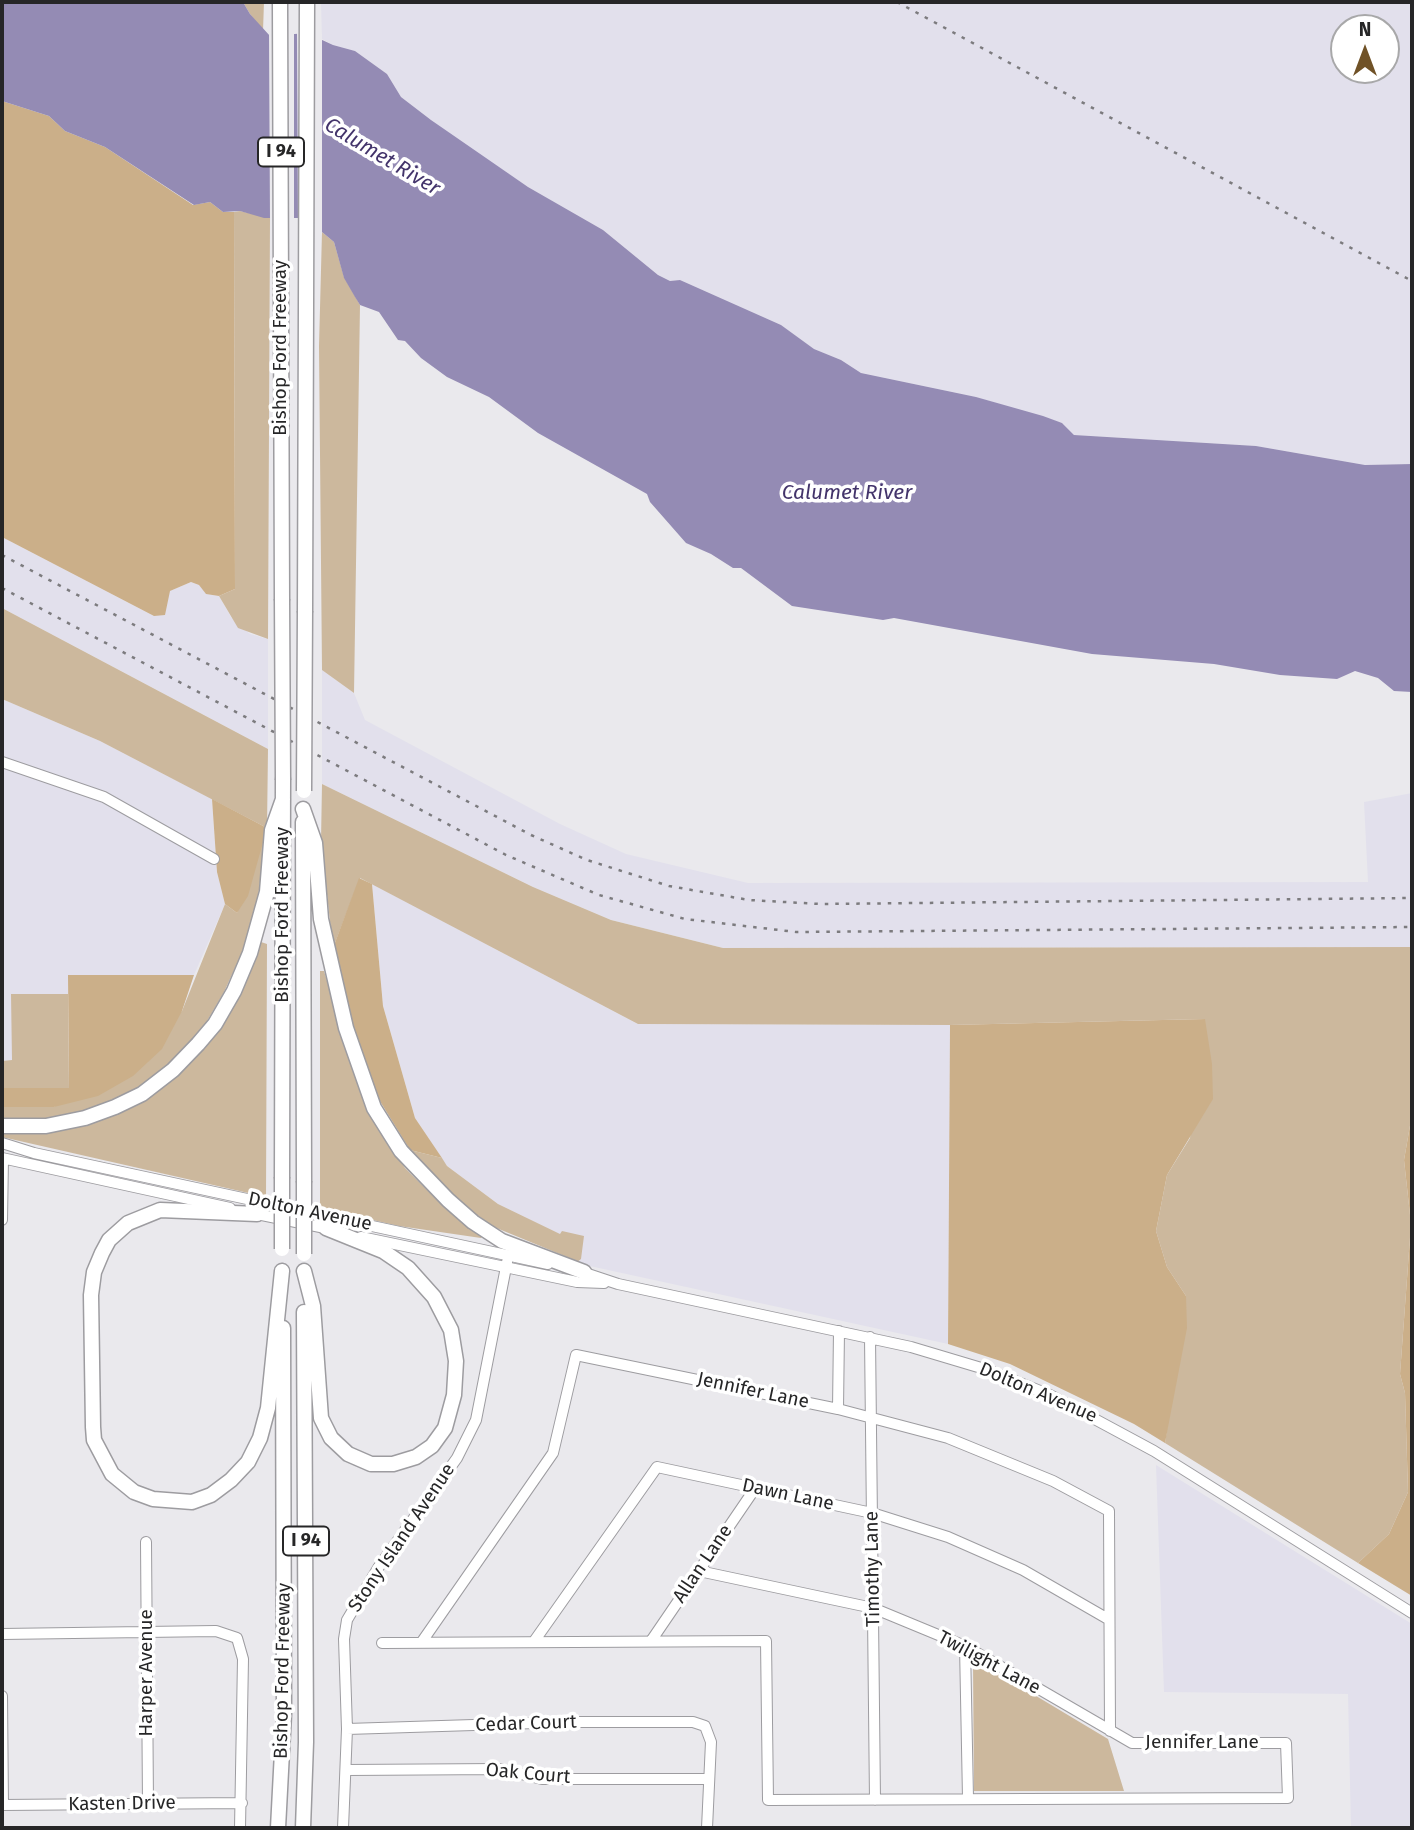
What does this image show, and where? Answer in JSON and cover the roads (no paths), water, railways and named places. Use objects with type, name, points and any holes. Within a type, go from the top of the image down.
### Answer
[{"type":"highway","name":"Bishop Ford Freeway","points":[[278,1828],[284,1714],[280,2]]},
{"type":"highway","name":"Bishop Ford Freeway","points":[[303,1828],[306,1742],[303,809],[307,2]]},
{"type":"highway","points":[[2,1126],[46,1126],[85,1118],[115,1107],[142,1094],[173,1070],[198,1044],[215,1024],[234,991],[250,953],[267,892],[272,830],[283,799]]},
{"type":"highway","points":[[303,809],[315,844],[321,919],[346,1028],[374,1108],[401,1151],[473,1222],[502,1241],[584,1272]]},
{"type":"highway","points":[[257,1214],[160,1210],[128,1223],[109,1240],[102,1252],[94,1272],[91,1295],[94,1440],[112,1474],[134,1492],[153,1499],[192,1502],[211,1495],[231,1480],[247,1462],[260,1438],[268,1408],[282,1271]]},
{"type":"highway","points":[[304,1271],[313,1306],[321,1418],[331,1438],[348,1454],[371,1464],[393,1464],[416,1457],[432,1446],[445,1428],[454,1395],[456,1361],[452,1330],[434,1297],[408,1268],[383,1251],[326,1228]]},
{"type":"street","points":[[2,762],[104,797],[214,859]]},
{"type":"street","name":"Dolton Avenue","points":[[2,1143],[34,1153],[584,1272],[618,1284],[870,1337],[988,1370],[1080,1409],[1154,1451],[1412,1613]]},
{"type":"street","points":[[2,1159],[2,1220]]},
{"type":"street","name":"Dolton Avenue","points":[[2,1159],[577,1282],[618,1284]]},
{"type":"street","name":"Stony Island Avenue","points":[[343,1828],[347,1729],[344,1639],[347,1620],[372,1576],[457,1458],[476,1420],[509,1255]]},
{"type":"street","points":[[838,1409],[839,1331]]},
{"type":"street","name":"Timothy Lane","points":[[870,1337],[876,1800]]},
{"type":"street","name":"Jennifer Lane","points":[[382,1643],[421,1643],[535,1640],[766,1641],[768,1800],[1288,1798],[1286,1743],[1132,1743],[1110,1731],[1109,1511],[1053,1481],[948,1438],[870,1416],[576,1355],[553,1453],[421,1643]]},
{"type":"street","name":"Dawn Lane","points":[[535,1640],[657,1467],[872,1513],[948,1537],[1023,1570],[1108,1619]]},
{"type":"street","name":"Allan Lane","points":[[651,1641],[756,1488]]},
{"type":"street","name":"Harper Avenue","points":[[146,1542],[148,1804]]},
{"type":"street","name":"Twilight Lane","points":[[699,1571],[873,1608],[965,1646],[1110,1731]]},
{"type":"street","points":[[2,1634],[216,1631],[237,1638],[243,1658],[240,1828]]},
{"type":"street","points":[[965,1646],[968,1798]]},
{"type":"street","points":[[2,1696],[2,1805]]},
{"type":"street","name":"Cedar Court","points":[[347,1729],[568,1722],[693,1722],[705,1726],[711,1742],[709,1779]]},
{"type":"street","name":"Oak Court","points":[[346,1770],[500,1769],[542,1779],[709,1779]]},
{"type":"street","points":[[707,1828],[709,1779]]},
{"type":"street","name":"Kasten Drive","points":[[2,1805],[242,1803]]},
{"type":"water","name":"Calumet River","points":[[2,2],[243,2],[270,36],[307,33],[333,45],[355,51],[387,74],[401,97],[431,120],[528,187],[603,230],[658,275],[670,281],[680,280],[781,325],[814,349],[841,360],[861,373],[976,397],[1043,416],[1062,423],[1074,435],[1256,446],[1365,465],[1412,464],[1412,692],[1394,691],[1378,678],[1355,671],[1337,679],[1280,675],[1214,664],[1092,654],[894,618],[883,620],[792,606],[741,568],[733,568],[686,543],[650,502],[647,494],[538,433],[489,397],[447,377],[421,358],[405,341],[398,340],[379,312],[360,305],[344,278],[334,242],[322,232],[322,225],[301,218],[264,218],[240,211],[223,212],[210,202],[194,205],[105,147],[65,131],[49,116],[2,101]]},
{"type":"railway","points":[[897,2],[1412,281]]},
{"type":"railway","points":[[2,555],[531,835],[587,860],[669,886],[749,900],[821,904],[1412,898]]},
{"type":"railway","points":[[2,588],[506,855],[599,895],[685,919],[796,932],[1412,927]]}]
